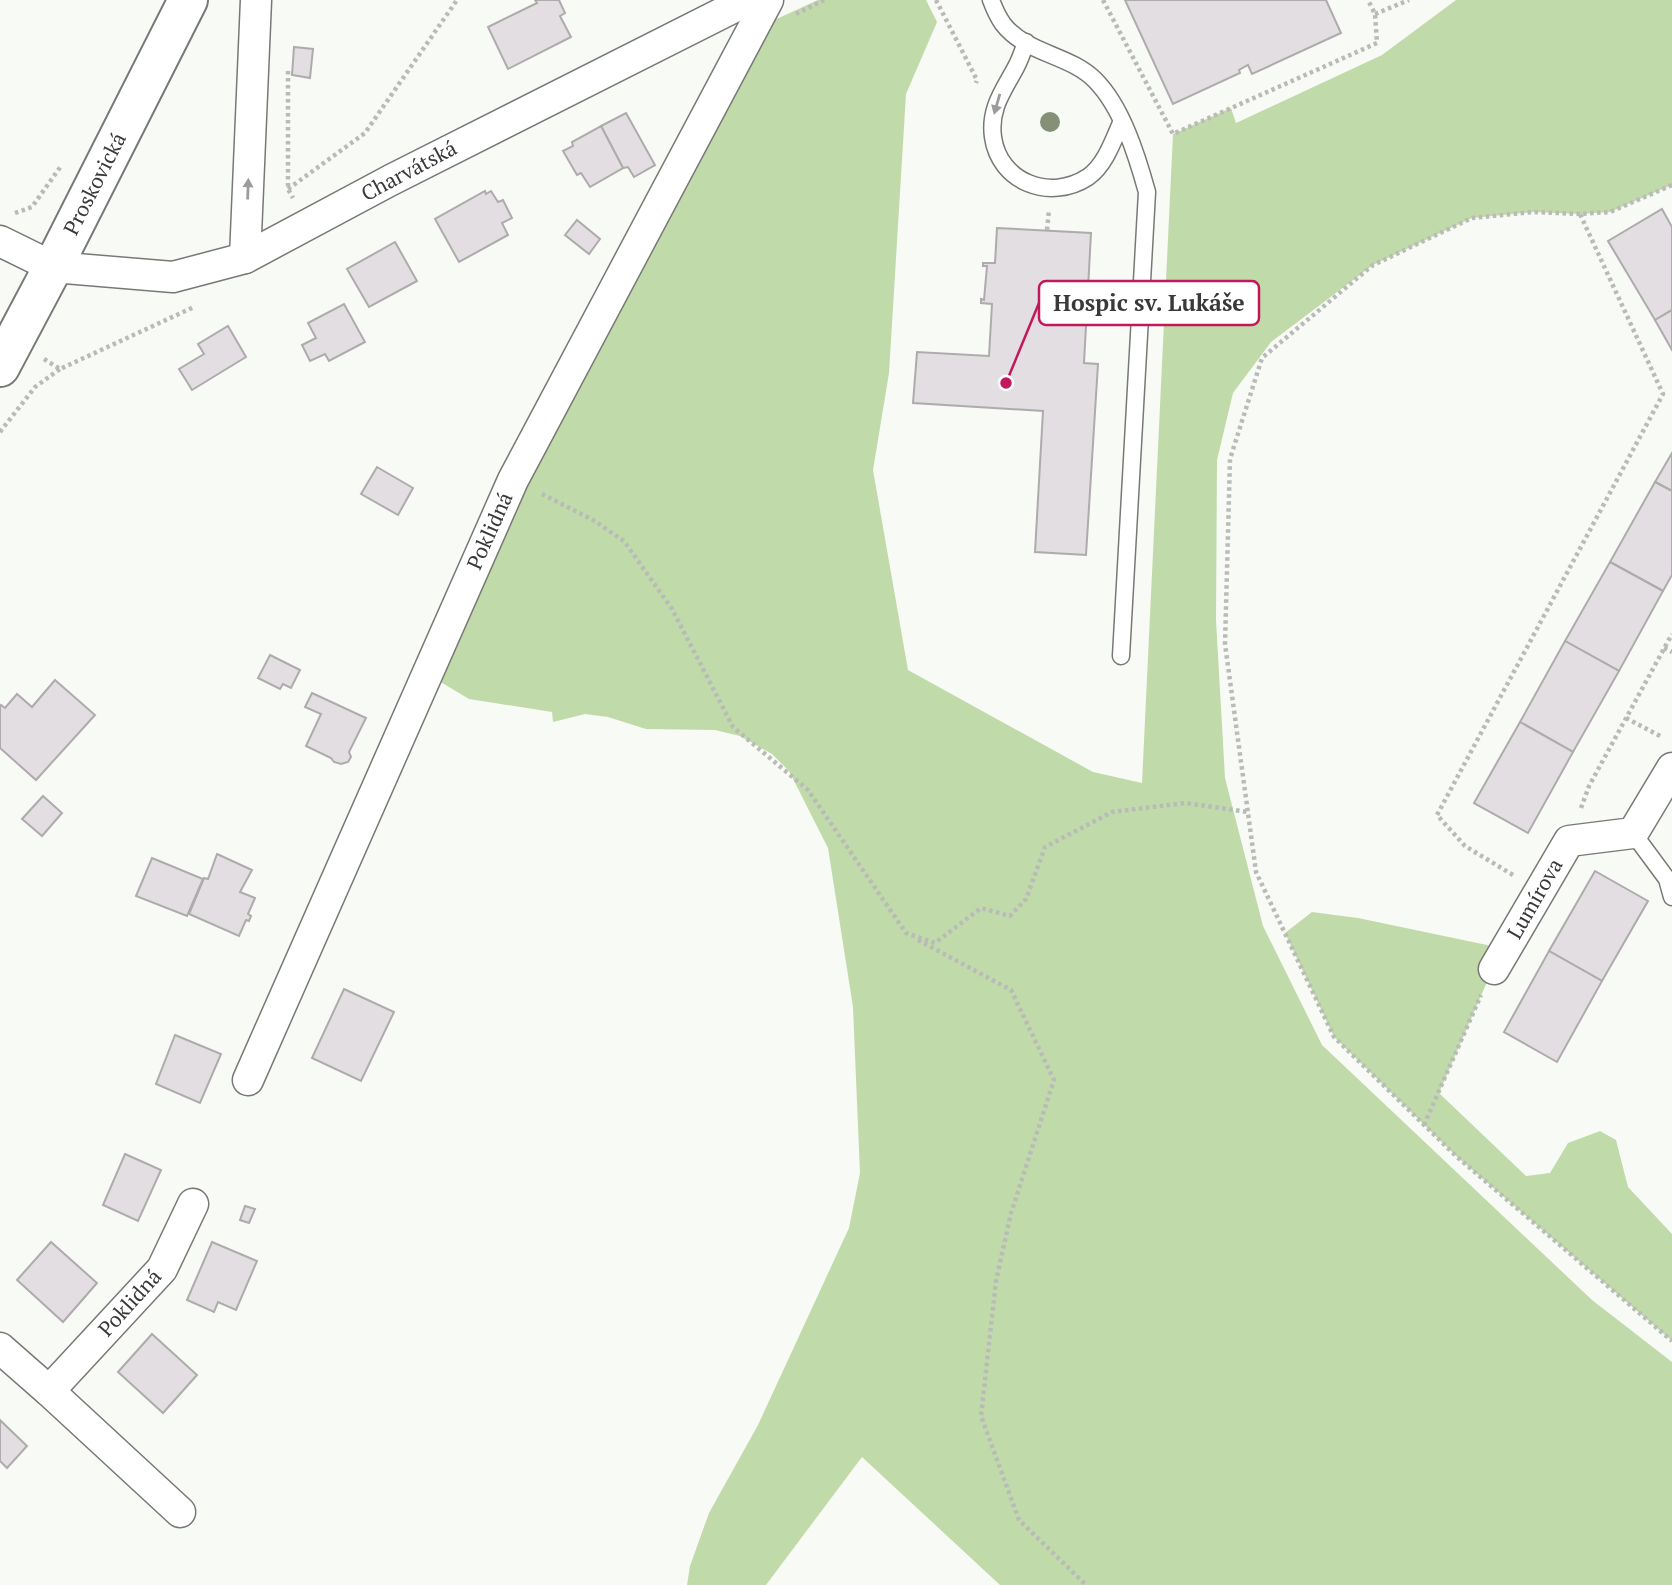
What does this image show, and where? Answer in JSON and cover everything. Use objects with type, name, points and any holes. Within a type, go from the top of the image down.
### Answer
[{"type":"street","name":"Proskovická","points":[[0,367],[188,0]]},
{"type":"street","points":[[245,258],[256,0]]},
{"type":"street","name":"Charvátská","points":[[53,267],[173,277],[245,258],[391,180],[748,0]]},
{"type":"street","name":"Poklidná","points":[[248,1080],[513,480],[768,0]]},
{"type":"street","points":[[4,227],[53,267]]},
{"type":"street","points":[[1633,833],[1672,768]]},
{"type":"street","name":"Lumírova","points":[[1488,981],[1569,841],[1633,833]]},
{"type":"street","name":"Poklidná","points":[[50,1391],[162,1269],[193,1204]]},
{"type":"street","points":[[0,1348],[180,1512]]},
{"type":"lane","points":[[991,0],[1001,22],[1012,34],[1041,51],[1067,61],[1094,79],[1110,99],[1136,152],[1147,192],[1121,656]]},
{"type":"lane","points":[[1026,43],[1016,67],[1002,88],[994,111],[993,136],[1001,162],[1017,178],[1038,186],[1063,186],[1087,177],[1101,163],[1121,123]]},
{"type":"lane","points":[[1633,833],[1667,879],[1672,897]]},
{"type":"path","points":[[288,188],[365,133],[457,0]]},
{"type":"path","points":[[936,0],[977,80]]},
{"type":"path","points":[[1103,0],[1173,134],[1377,43],[1375,14],[1368,0]]},
{"type":"path","points":[[1375,14],[1409,0]]},
{"type":"path","points":[[288,67],[288,188],[307,226]]},
{"type":"path","points":[[4,227],[17,213],[32,207],[63,163]]},
{"type":"path","points":[[1672,185],[1610,212],[1533,212],[1472,218],[1373,265],[1262,358],[1230,459],[1225,644],[1256,872],[1334,1037],[1466,1166],[1672,1340]]},
{"type":"path","points":[[1047,230],[1049,209]]},
{"type":"path","points":[[1540,891],[1465,846],[1437,815],[1663,394],[1580,214]]},
{"type":"path","points":[[0,432],[35,387],[60,369],[197,306]]},
{"type":"path","points":[[44,359],[60,369]]},
{"type":"path","points":[[513,480],[593,520],[624,541],[672,609],[733,727],[808,790],[905,933],[1011,990],[1054,1080],[1011,1213],[996,1281],[981,1416],[1019,1520],[1086,1585]]},
{"type":"path","points":[[1569,841],[1589,786],[1672,634]]},
{"type":"path","points":[[1664,648],[1672,652]]},
{"type":"path","points":[[1626,718],[1672,742]]},
{"type":"path","points":[[905,933],[935,943],[981,908],[1010,916],[1026,900],[1045,847],[1112,812],[1185,803],[1248,813]]},
{"type":"path","points":[[1424,1125],[1488,981]]},
{"type":"green space","points":[[818,0],[926,0],[937,22],[906,94],[889,373],[873,470],[908,670],[1093,772],[1142,783],[1173,134],[1231,108],[1236,123],[1382,55],[1456,0],[1672,0],[1672,185],[1610,212],[1533,212],[1472,218],[1373,265],[1271,342],[1233,393],[1217,460],[1216,620],[1225,778],[1263,926],[1322,1045],[1592,1300],[1672,1362],[1672,1585],[1000,1585],[862,1457],[766,1585],[687,1585],[690,1566],[709,1513],[758,1425],[849,1228],[860,1173],[853,1007],[828,848],[789,771],[772,754],[740,736],[715,730],[646,729],[608,717],[585,714],[553,722],[552,712],[469,699],[429,675],[525,446],[770,22]]},
{"type":"green space","points":[[1312,912],[1358,918],[1506,949],[1487,982],[1439,1093],[1526,1176],[1550,1173],[1568,1143],[1600,1131],[1616,1140],[1628,1187],[1672,1234],[1672,1341],[1456,1156],[1334,1037],[1285,933]]},
{"type":"building","points":[[535,0],[559,0],[565,13],[560,16],[571,37],[508,69],[488,27],[537,3]]},
{"type":"building","points":[[1125,0],[1326,0],[1341,33],[1252,74],[1248,65],[1239,70],[1240,73],[1173,104]]},
{"type":"building","points":[[294,47],[313,49],[310,78],[292,75]]},
{"type":"building","points":[[626,113],[655,165],[634,177],[628,167],[623,168],[601,126]]},
{"type":"building","points":[[601,126],[623,168],[590,187],[581,173],[577,175],[563,151],[573,146],[572,142]]},
{"type":"building","points":[[485,191],[486,194],[491,191],[498,202],[503,200],[512,218],[502,223],[508,235],[459,262],[435,219]]},
{"type":"building","points":[[1662,209],[1672,227],[1672,310],[1655,320],[1608,241]]},
{"type":"building","points":[[577,220],[600,239],[589,254],[565,235]]},
{"type":"building","points":[[997,228],[1091,233],[1084,363],[1098,364],[1086,555],[1035,552],[1043,411],[913,403],[917,352],[989,356],[992,304],[981,303],[981,299],[984,300],[987,266],[983,266],[983,263],[995,263]]},
{"type":"building","points":[[395,242],[417,281],[369,307],[347,269]]},
{"type":"building","points":[[344,304],[365,342],[329,361],[325,354],[310,361],[302,345],[316,338],[308,323]]},
{"type":"building","points":[[1672,310],[1672,350],[1655,320]]},
{"type":"building","points":[[228,326],[246,357],[192,390],[179,369],[204,354],[198,344]]},
{"type":"building","points":[[1672,453],[1672,491],[1655,482]]},
{"type":"building","points":[[377,467],[413,488],[398,515],[361,494]]},
{"type":"building","points":[[1655,482],[1672,491],[1672,575],[1663,591],[1610,562]]},
{"type":"building","points":[[1610,562],[1663,591],[1619,671],[1565,641]]},
{"type":"building","points":[[1565,641],[1619,671],[1573,752],[1520,722]]},
{"type":"building","points":[[270,655],[300,670],[291,688],[283,684],[280,689],[258,678]]},
{"type":"building","points":[[55,680],[95,715],[36,780],[0,748],[0,707],[1,705],[5,708],[17,694],[32,707]]},
{"type":"building","points":[[312,693],[366,718],[349,752],[351,757],[348,762],[334,762],[306,746],[321,714],[305,707]]},
{"type":"building","points":[[1520,722],[1573,752],[1528,833],[1474,803]]},
{"type":"building","points":[[43,796],[62,813],[42,836],[22,819]]},
{"type":"building","points":[[217,854],[252,870],[240,892],[255,898],[248,914],[251,916],[249,921],[246,920],[239,936],[189,914],[204,878],[208,879]]},
{"type":"building","points":[[152,858],[203,879],[187,916],[136,896]]},
{"type":"building","points":[[1595,871],[1648,901],[1602,981],[1549,951]]},
{"type":"building","points":[[1549,951],[1602,981],[1557,1062],[1504,1032]]},
{"type":"building","points":[[344,989],[394,1012],[361,1081],[312,1058]]},
{"type":"building","points":[[175,1035],[221,1054],[200,1103],[156,1084]]},
{"type":"building","points":[[125,1154],[161,1170],[138,1221],[103,1205]]},
{"type":"building","points":[[245,1206],[255,1209],[249,1223],[240,1220]]},
{"type":"building","points":[[51,1242],[97,1283],[63,1322],[17,1280]]},
{"type":"building","points":[[212,1242],[257,1261],[236,1310],[218,1302],[214,1312],[187,1300]]},
{"type":"building","points":[[152,1334],[197,1375],[163,1413],[118,1372]]},
{"type":"building","points":[[0,1420],[27,1446],[7,1468],[0,1461]]},
{"type":"place","name":"Hospic sv. Lukáše","points":[[1006,383]]}]
